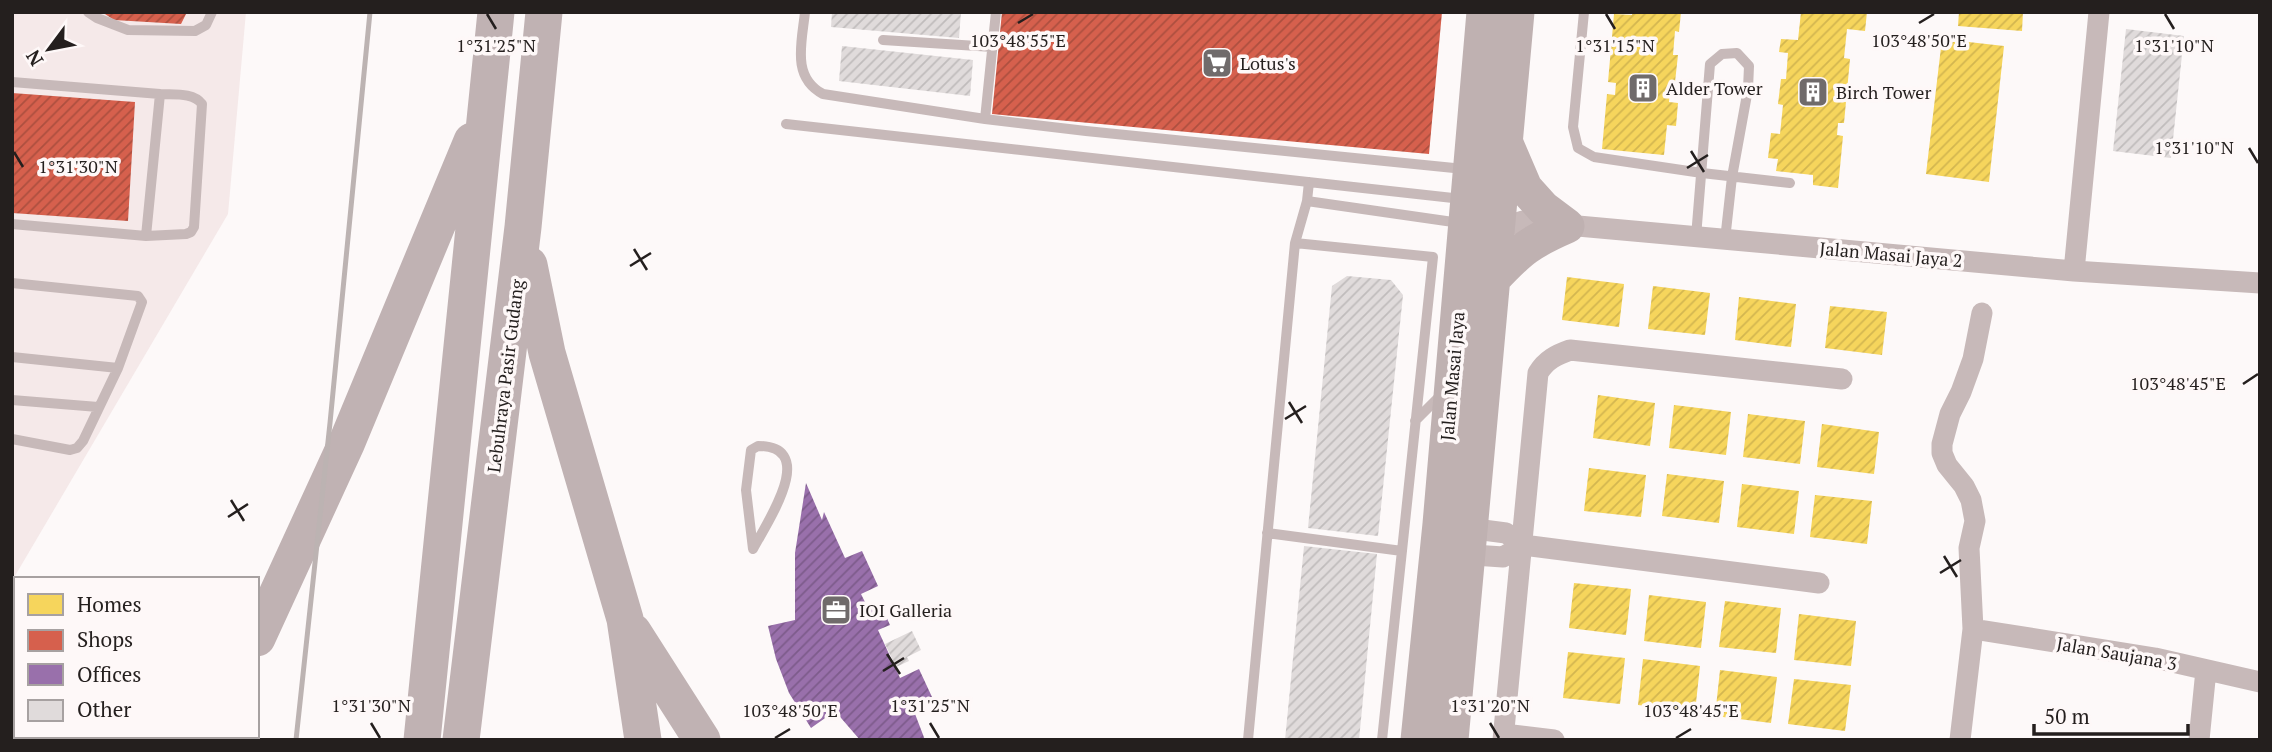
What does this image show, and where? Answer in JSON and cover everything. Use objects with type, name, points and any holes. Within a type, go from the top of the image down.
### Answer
[{"type":"highway","points":[[422,740],[496,12]]},
{"type":"highway","name":"Lebuhraya Pasir Gudang","points":[[462,725],[523,227],[544,12]]},
{"type":"highway","points":[[259,634],[347,442],[487,104]]},
{"type":"highway","points":[[523,227],[547,353],[625,619],[643,740]]},
{"type":"highway","points":[[625,619],[702,740]]},
{"type":"main road","name":"Jalan Masai Jaya","points":[[1418,740],[1454,540],[1493,279],[1488,208],[1484,12]]},
{"type":"main road","name":"Jalan Masai Jaya","points":[[1451,740],[1454,540],[1452,384],[1488,208],[1506,143],[1517,12]]},
{"type":"main road","points":[[1506,143],[1525,188],[1543,208],[1567,226]]},
{"type":"main road","points":[[1493,279],[1517,253],[1536,239],[1567,226]]},
{"type":"street","points":[[2074,271],[2099,12]]},
{"type":"street","name":"Jalan Masai Jaya 2","points":[[1488,208],[1567,226],[2074,271],[2260,283]]},
{"type":"street","points":[[1960,740],[1973,629],[1969,548],[1975,521],[1968,492],[1947,465],[1942,444],[1950,414],[1973,359],[1982,313]]},
{"type":"street","points":[[1554,740],[1504,737],[1515,539],[1538,373],[1544,365],[1560,353],[1570,350],[1842,379]]},
{"type":"street","points":[[1454,540],[1515,539],[1819,583]]},
{"type":"street","points":[[1454,540],[1503,558],[1515,539]]},
{"type":"street","name":"Jalan Saujana 3","points":[[1973,629],[2155,658],[2260,682]]},
{"type":"street","points":[[2199,740],[2206,670]]},
{"type":"lane","points":[[88,12],[128,30],[195,31],[206,25],[212,12]]},
{"type":"lane","points":[[805,12],[800,58],[814,89],[823,94],[985,119],[1488,208]]},
{"type":"lane","points":[[985,119],[996,12]]},
{"type":"lane","points":[[1584,12],[1573,127],[1578,148],[1594,157],[1790,183]]},
{"type":"lane","points":[[883,40],[993,47]]},
{"type":"lane","points":[[1696,237],[1710,64],[1722,54],[1737,53],[1749,66],[1748,89],[1732,177],[1725,240]]},
{"type":"lane","points":[[12,82],[193,96],[202,104],[194,227],[191,232],[146,236],[12,224]]},
{"type":"lane","points":[[146,236],[160,94]]},
{"type":"lane","points":[[786,124],[1308,182],[1488,208]]},
{"type":"lane","points":[[1248,740],[1295,243],[1307,201],[1308,182]]},
{"type":"lane","points":[[1307,201],[1488,208]]},
{"type":"lane","points":[[1295,243],[1433,257],[1382,739]]},
{"type":"lane","points":[[12,283],[138,296],[142,302],[118,368],[83,441],[77,448],[70,450],[12,439]]},
{"type":"lane","points":[[12,357],[118,368]]},
{"type":"lane","points":[[1415,421],[1452,384]]},
{"type":"lane","points":[[12,400],[99,407]]},
{"type":"lane","points":[[758,446],[768,446],[778,450],[787,462],[788,475],[783,494],[753,549],[746,490],[748,464],[751,450],[758,446]]},
{"type":"lane","points":[[1267,533],[1402,551]]},
{"type":"shaded area","points":[[12,12],[246,12],[228,214],[12,581]]},
{"type":"building: Homes","name":"Alder Tower","points":[[1632,12],[1681,12],[1679,32],[1675,31],[1673,55],[1678,55],[1675,82],[1671,82],[1669,102],[1678,103],[1676,126],[1667,125],[1664,155],[1602,149],[1607,94],[1615,95],[1616,83],[1608,82],[1614,14],[1632,15]]},
{"type":"building: Homes","name":"Birch Tower","points":[[1801,12],[1867,12],[1865,31],[1847,29],[1844,58],[1850,59],[1844,123],[1838,123],[1837,135],[1843,136],[1838,188],[1813,185],[1813,175],[1776,171],[1778,159],[1768,158],[1771,133],[1780,134],[1783,105],[1778,104],[1781,79],[1786,79],[1788,53],[1779,52],[1781,39],[1798,40]]},
{"type":"building: Homes","points":[[1959,12],[2023,12],[2022,31],[1958,26]]},
{"type":"building: Homes","points":[[1942,39],[2004,46],[1989,182],[1926,174]]},
{"type":"building: Homes","points":[[1567,277],[1624,284],[1619,327],[1562,320]]},
{"type":"building: Homes","points":[[1653,286],[1710,293],[1705,335],[1648,329]]},
{"type":"building: Homes","points":[[1739,297],[1796,304],[1791,347],[1735,340]]},
{"type":"building: Homes","points":[[1830,306],[1887,312],[1882,355],[1825,348]]},
{"type":"building: Homes","points":[[1598,395],[1655,403],[1650,446],[1593,438]]},
{"type":"building: Homes","points":[[1674,405],[1731,412],[1726,455],[1669,448]]},
{"type":"building: Homes","points":[[1748,414],[1805,421],[1800,464],[1743,457]]},
{"type":"building: Homes","points":[[1822,424],[1879,432],[1874,474],[1817,467]]},
{"type":"building: Homes","points":[[1589,468],[1646,475],[1641,517],[1584,511]]},
{"type":"building: Homes","points":[[1667,474],[1724,481],[1719,523],[1662,516]]},
{"type":"building: Homes","points":[[1742,484],[1799,491],[1794,534],[1737,527]]},
{"type":"building: Homes","points":[[1815,495],[1872,501],[1867,544],[1810,537]]},
{"type":"building: Homes","points":[[1574,583],[1631,589],[1626,635],[1569,628]]},
{"type":"building: Homes","points":[[1649,595],[1706,602],[1701,648],[1644,641]]},
{"type":"building: Homes","points":[[1725,601],[1781,608],[1776,653],[1719,647]]},
{"type":"building: Homes","points":[[1799,614],[1856,621],[1851,666],[1794,660]]},
{"type":"building: Homes","points":[[1568,652],[1625,658],[1620,704],[1563,698]]},
{"type":"building: Homes","points":[[1643,659],[1700,666],[1695,712],[1638,705]]},
{"type":"building: Homes","points":[[1720,670],[1777,677],[1771,723],[1715,716]]},
{"type":"building: Homes","points":[[1794,679],[1851,685],[1845,731],[1788,724]]},
{"type":"building: Shops","points":[[102,12],[187,12],[181,24],[114,20]]},
{"type":"building: Shops","name":"Lotus's","points":[[1002,12],[1442,12],[1429,154],[992,114]]},
{"type":"building: Shops","points":[[12,93],[135,102],[128,221],[12,213]]},
{"type":"building: Offices","name":"IOI Galleria","points":[[806,483],[822,520],[824,512],[845,558],[862,551],[878,586],[861,594],[867,606],[874,603],[880,616],[885,614],[890,625],[878,630],[900,678],[919,669],[932,697],[912,706],[925,740],[860,740],[835,711],[811,728],[789,693],[776,659],[768,626],[795,620],[795,553]]},
{"type":"building: Other","points":[[832,12],[961,12],[959,38],[831,27]]},
{"type":"building: Other","points":[[2126,29],[2184,36],[2171,158],[2113,151]]},
{"type":"building: Other","points":[[842,46],[973,60],[970,96],[839,81]]},
{"type":"building: Other","points":[[1347,276],[1391,280],[1403,295],[1378,536],[1308,528],[1332,286]]},
{"type":"building: Other","points":[[1304,546],[1377,554],[1359,740],[1285,740]]},
{"type":"building: Other","points":[[912,631],[921,650],[907,657],[909,661],[896,667],[885,644]]},
{"type":"railway","points":[[296,740],[370,12]]},
{"type":"place","name":"Lotus's","points":[[1217,63]]},
{"type":"place","name":"Alder Tower","points":[[1643,88]]},
{"type":"place","name":"Birch Tower","points":[[1813,92]]},
{"type":"place","name":"IOI Galleria","points":[[836,610]]}]
